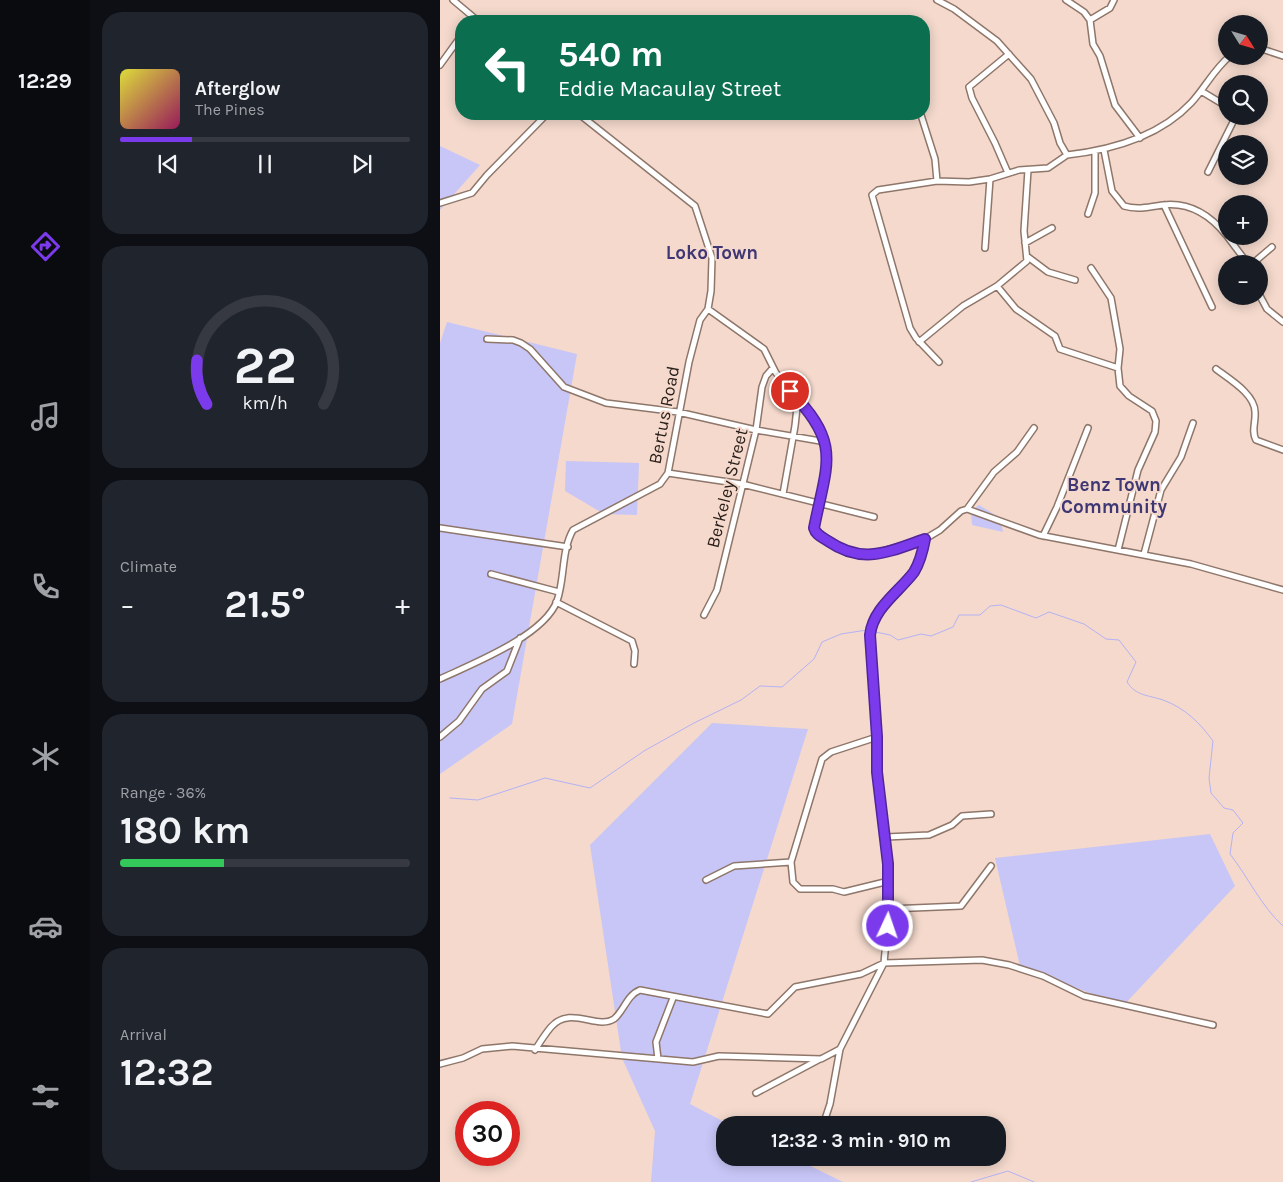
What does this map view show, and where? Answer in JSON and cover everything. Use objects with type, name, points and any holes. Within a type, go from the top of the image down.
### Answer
[{"type":"street","points":[[453,0],[470,15]]},
{"type":"street","points":[[937,0],[954,9],[997,41],[1035,84],[1067,155]]},
{"type":"street","points":[[1066,0],[1084,12],[1090,20],[1093,44],[1100,56],[1115,105],[1140,138]]},
{"type":"street","points":[[1107,0],[1110,8]]},
{"type":"street","points":[[1090,20],[1110,8],[1114,0]]},
{"type":"street","points":[[440,65],[455,44]]},
{"type":"street","points":[[1268,51],[1283,56]]},
{"type":"street","points":[[1008,173],[972,98],[969,87],[1009,54]]},
{"type":"street","points":[[939,362],[919,342],[910,328],[872,194],[878,190],[937,181],[969,182],[990,179],[1008,173],[1048,168],[1067,155],[1104,150],[1140,138],[1181,112],[1201,91],[1221,65]]},
{"type":"street","points":[[1201,91],[1218,101]]},
{"type":"street","points":[[440,203],[472,193],[541,120]]},
{"type":"street","name":"Bertus Road","points":[[440,679],[520,637],[544,620],[556,602],[570,535],[577,527],[660,484],[668,473],[678,412],[698,325],[708,309],[712,291],[712,258],[695,206],[587,120]]},
{"type":"street","points":[[923,120],[935,159],[937,181]]},
{"type":"street","points":[[1208,172],[1232,125]]},
{"type":"street","points":[[1104,150],[1110,186],[1119,202],[1124,206],[1137,208],[1178,205],[1196,210],[1211,218],[1218,226]]},
{"type":"street","points":[[1088,214],[1094,193],[1095,152]]},
{"type":"street","points":[[919,342],[963,306],[997,286],[1024,265],[1028,257],[1025,243],[1028,170]]},
{"type":"street","points":[[984,248],[990,179]]},
{"type":"street","points":[[1164,205],[1212,307]]},
{"type":"street","points":[[1025,243],[1052,228]]},
{"type":"street","points":[[1263,255],[1272,247]]},
{"type":"street","points":[[1028,257],[1048,272],[1075,280]]},
{"type":"street","points":[[1091,268],[1111,298],[1120,349],[1118,368],[1120,386],[1129,396],[1152,411],[1156,426],[1138,470],[1118,550]]},
{"type":"street","points":[[997,286],[1016,309],[1055,336],[1060,349],[1118,368]]},
{"type":"street","points":[[1266,305],[1283,322]]},
{"type":"street","points":[[708,309],[740,330],[764,349],[773,368],[813,416],[826,442],[828,462],[815,531],[847,553],[868,555],[925,539],[940,530],[961,511],[967,509],[994,472],[1017,452],[1034,428]]},
{"type":"street","points":[[486,339],[513,340],[522,343],[530,349],[564,387],[618,406],[678,412],[756,430],[826,442]]},
{"type":"street","name":"Berkeley Street","points":[[704,615],[717,590],[756,430],[764,380],[773,368]]},
{"type":"street","points":[[1216,369],[1254,403],[1256,411],[1253,431],[1256,440],[1283,450]]},
{"type":"street","points":[[783,494],[798,398]]},
{"type":"street","points":[[1144,554],[1161,490],[1181,456],[1193,423]]},
{"type":"street","points":[[1043,536],[1057,507],[1088,428]]},
{"type":"street","points":[[668,473],[742,484],[874,516]]},
{"type":"street","points":[[967,509],[1043,536],[1144,554],[1283,589]]},
{"type":"street","points":[[440,528],[568,548]]},
{"type":"street","points":[[826,1116],[840,1049],[884,963],[889,908],[886,837],[877,772],[877,737],[870,629],[888,598],[914,571],[922,554],[925,539]]},
{"type":"street","points":[[491,574],[559,592]]},
{"type":"street","points":[[556,602],[632,641],[635,651],[634,664]]},
{"type":"street","points":[[440,737],[459,722],[482,690],[507,671],[520,637]]},
{"type":"street","points":[[877,737],[831,752],[822,759],[791,862],[793,882],[800,889],[833,889],[844,892],[888,881]]},
{"type":"street","points":[[886,837],[929,836],[952,825],[962,816],[991,814]]},
{"type":"street","points":[[706,880],[734,866],[791,862]]},
{"type":"street","points":[[889,908],[962,906],[991,866]]},
{"type":"street","points":[[536,1050],[556,1023],[576,1016],[605,1023],[615,1018],[636,992],[640,990],[673,998],[768,1014],[794,987],[861,974],[884,963],[982,960],[1009,965],[1043,976],[1084,996],[1213,1025]]},
{"type":"street","points":[[658,1059],[656,1042],[673,998]]},
{"type":"street","points":[[440,1064],[463,1058],[482,1049],[512,1046],[536,1050],[694,1062],[719,1056],[820,1059]]},
{"type":"street","points":[[756,1093],[840,1049]]},
{"type":"shaded area","points":[[440,146],[480,165],[440,210]]},
{"type":"shaded area","points":[[447,322],[577,354],[512,724],[440,774],[440,343]]},
{"type":"shaded area","points":[[566,461],[639,463],[637,515],[604,514],[565,491]]},
{"type":"shaded area","points":[[979,505],[1000,518],[1003,532],[972,525],[971,511]]},
{"type":"shaded area","points":[[712,723],[808,729],[690,1104],[716,1118],[716,1166],[810,1166],[843,1182],[651,1182],[655,1131],[622,1058],[590,845]]},
{"type":"shaded area","points":[[1210,834],[1235,886],[1123,1006],[1020,966],[995,858]]},
{"type":"waterway","points":[[871,631],[890,635],[898,640],[921,634],[931,636],[953,627],[959,615],[980,615],[990,606],[1001,605],[1036,618],[1049,612],[1084,624],[1106,639],[1119,640],[1136,662],[1127,682],[1131,687],[1138,693],[1163,700],[1178,707],[1197,722],[1213,741],[1209,778],[1211,793],[1224,808],[1233,810],[1243,823],[1233,833],[1230,854],[1268,910],[1283,926]]},
{"type":"waterway","points":[[450,798],[478,800],[545,778],[590,788],[644,751],[694,723],[741,700],[760,686],[782,687],[814,659],[822,642],[841,634],[867,630]]},
{"type":"waterway","points":[[971,1182],[1008,1171],[1034,1182]]},
{"type":"district","name":"Loko Town","points":[[712,252]]},
{"type":"district","name":"Benz Town Community","points":[[1114,495]]},
{"type":"route","points":[[790,391],[807,407],[813,416],[825,439],[828,455],[814,528],[816,534],[847,553],[855,555],[868,555],[925,539],[922,554],[914,571],[888,598],[870,629],[870,664],[877,737],[877,772],[888,864],[888,926]]}]
